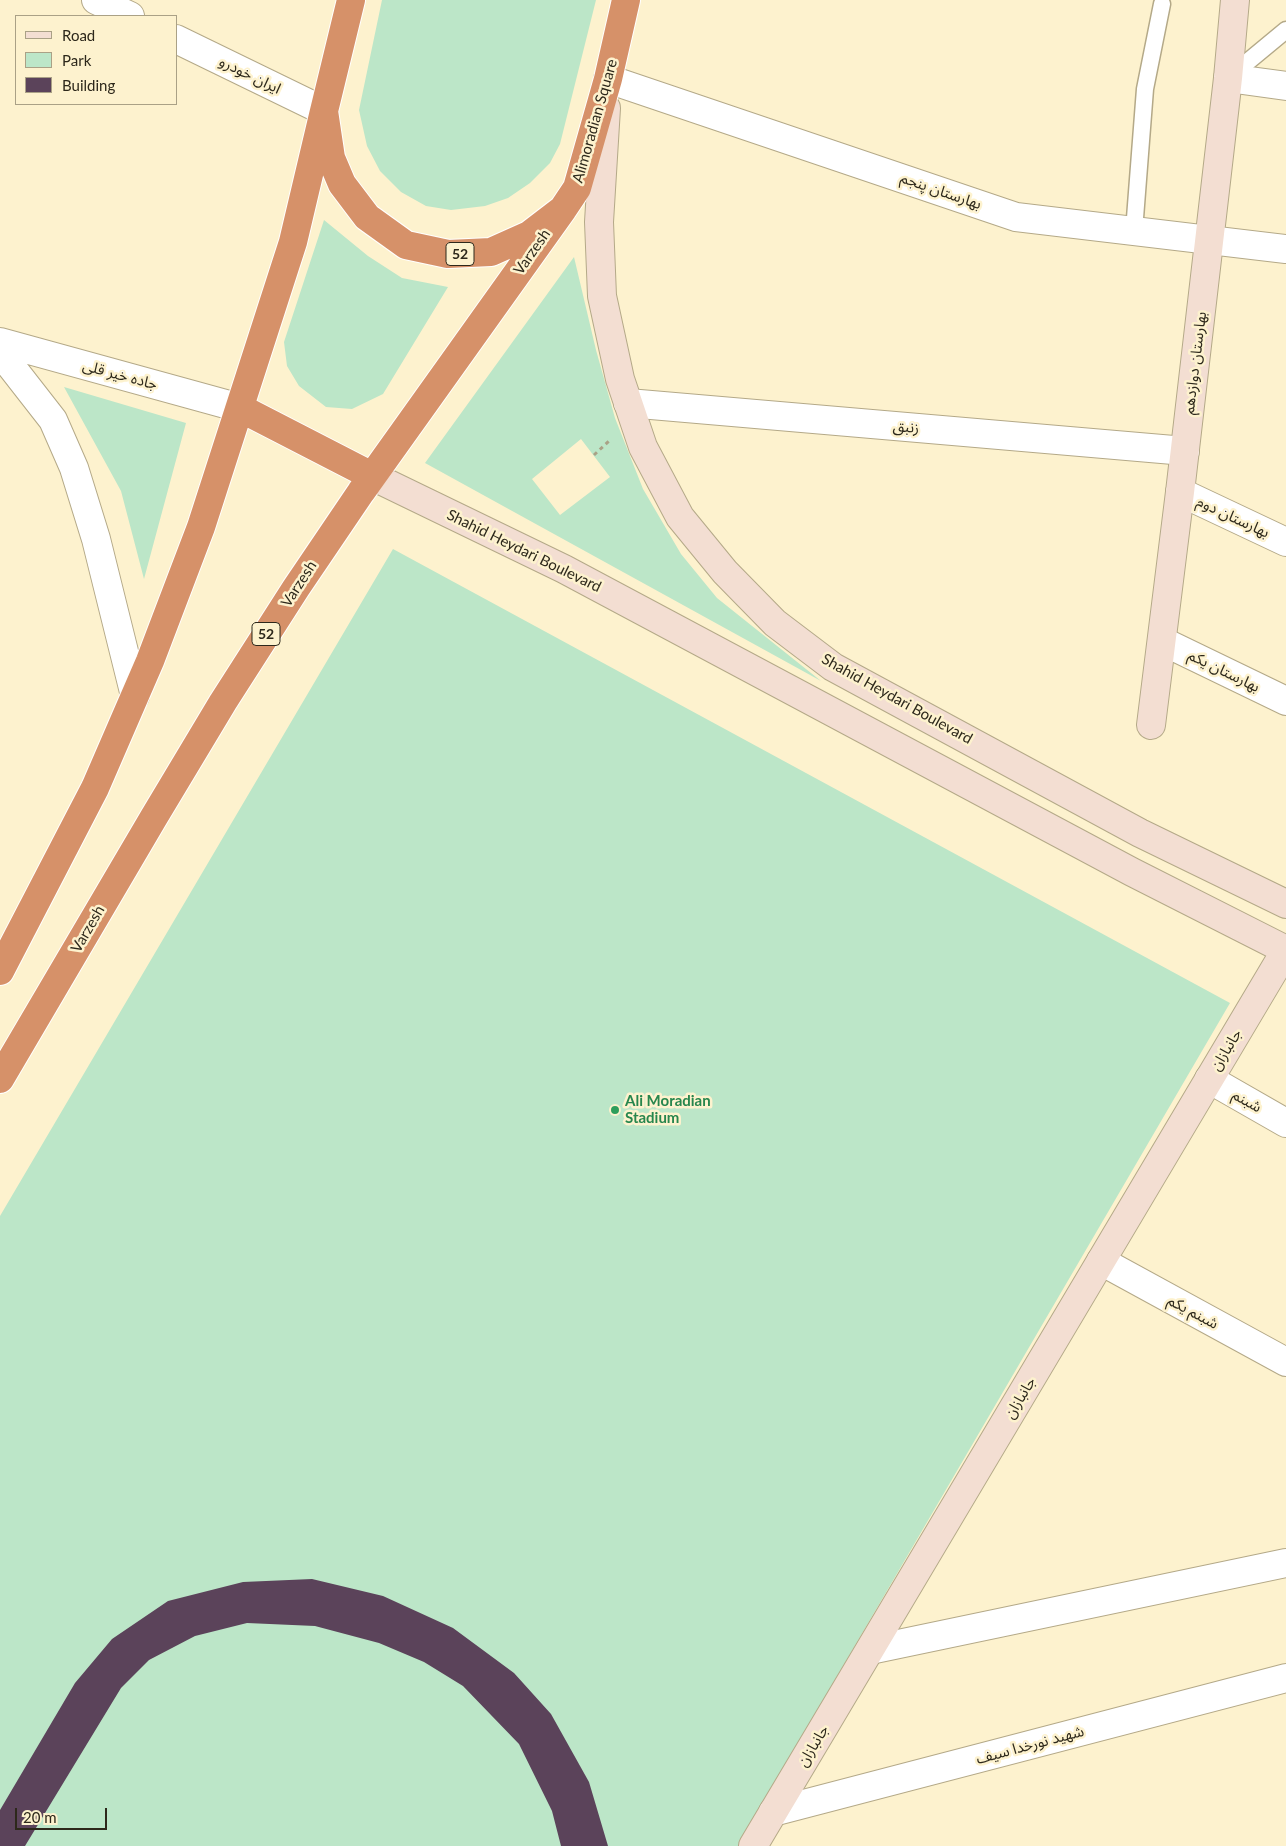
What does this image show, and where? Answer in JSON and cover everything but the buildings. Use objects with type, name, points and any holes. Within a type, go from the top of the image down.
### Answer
[{"type":"highway","name":"Alimoradian Square","points":[[351,0],[324,111],[330,158],[342,184],[367,218],[406,245],[448,254],[490,252],[529,235],[562,209],[578,188],[608,79],[626,0]]},
{"type":"highway","name":"52","points":[[0,971],[95,788],[135,696],[201,527],[293,242],[324,111]]},
{"type":"highway","name":"Varzesh","points":[[0,1079],[223,702],[296,588],[372,476],[562,209]]},
{"type":"highway","points":[[240,408],[372,476]]},
{"type":"main road","name":"بهارستان دوازدهم","points":[[1151,725],[1210,240],[1228,78],[1234,0]]},
{"type":"main road","name":"Shahid Heydari Boulevard","points":[[608,79],[599,222],[602,296],[620,379],[643,447],[680,517],[725,572],[775,623],[833,667],[1140,833],[1286,904]]},
{"type":"main road","name":"Shahid Heydari Boulevard","points":[[372,476],[564,570],[1132,872],[1286,950]]},
{"type":"main road","name":"جانبازان","points":[[753,1846],[1286,950]]},
{"type":"street","points":[[96,0],[128,15]]},
{"type":"street","name":"ایران خودرو","points":[[178,40],[324,111]]},
{"type":"street","points":[[1228,78],[1286,86]]},
{"type":"street","name":"بهارستان پنجم","points":[[608,79],[1016,217],[1286,249]]},
{"type":"street","name":"جاده خیر قلی","points":[[0,342],[240,408]]},
{"type":"street","points":[[0,352],[53,420],[74,468],[96,538],[135,696]]},
{"type":"street","name":"زنبق","points":[[628,403],[1185,451]]},
{"type":"street","name":"بهارستان دوم","points":[[1180,492],[1286,542]]},
{"type":"street","name":"بهارستان یکم","points":[[1162,641],[1286,701]]},
{"type":"street","name":"شبنم","points":[[1209,1079],[1286,1122]]},
{"type":"street","name":"شبنم یکم","points":[[1101,1261],[1286,1362]]},
{"type":"street","points":[[870,1650],[1286,1563]]},
{"type":"street","name":"شهید نورخدا سیف","points":[[773,1812],[1286,1678]]},
{"type":"lane","points":[[1134,231],[1145,88],[1162,4]]},
{"type":"lane","points":[[1228,78],[1286,30]]},
{"type":"green space","points":[[382,0],[596,0],[560,144],[550,163],[530,183],[508,198],[485,206],[451,210],[426,206],[401,192],[380,171],[367,146],[359,110]]},
{"type":"green space","points":[[324,220],[368,256],[402,278],[448,287],[383,394],[352,409],[326,407],[299,386],[287,366],[284,342]]},
{"type":"green space","points":[[574,257],[596,350],[615,418],[643,489],[681,554],[717,598],[821,681],[425,463]],"holes":[[[581,439],[610,477],[560,515],[532,479]]]},
{"type":"green space","points":[[64,387],[186,423],[144,579],[121,491]]},
{"type":"green space","name":"Ali Moradian Stadium","points":[[393,549],[1230,1003],[738,1846],[0,1846],[0,1216]]},
{"type":"place","name":"Ali Moradian Stadium","points":[[615,1110]]}]
